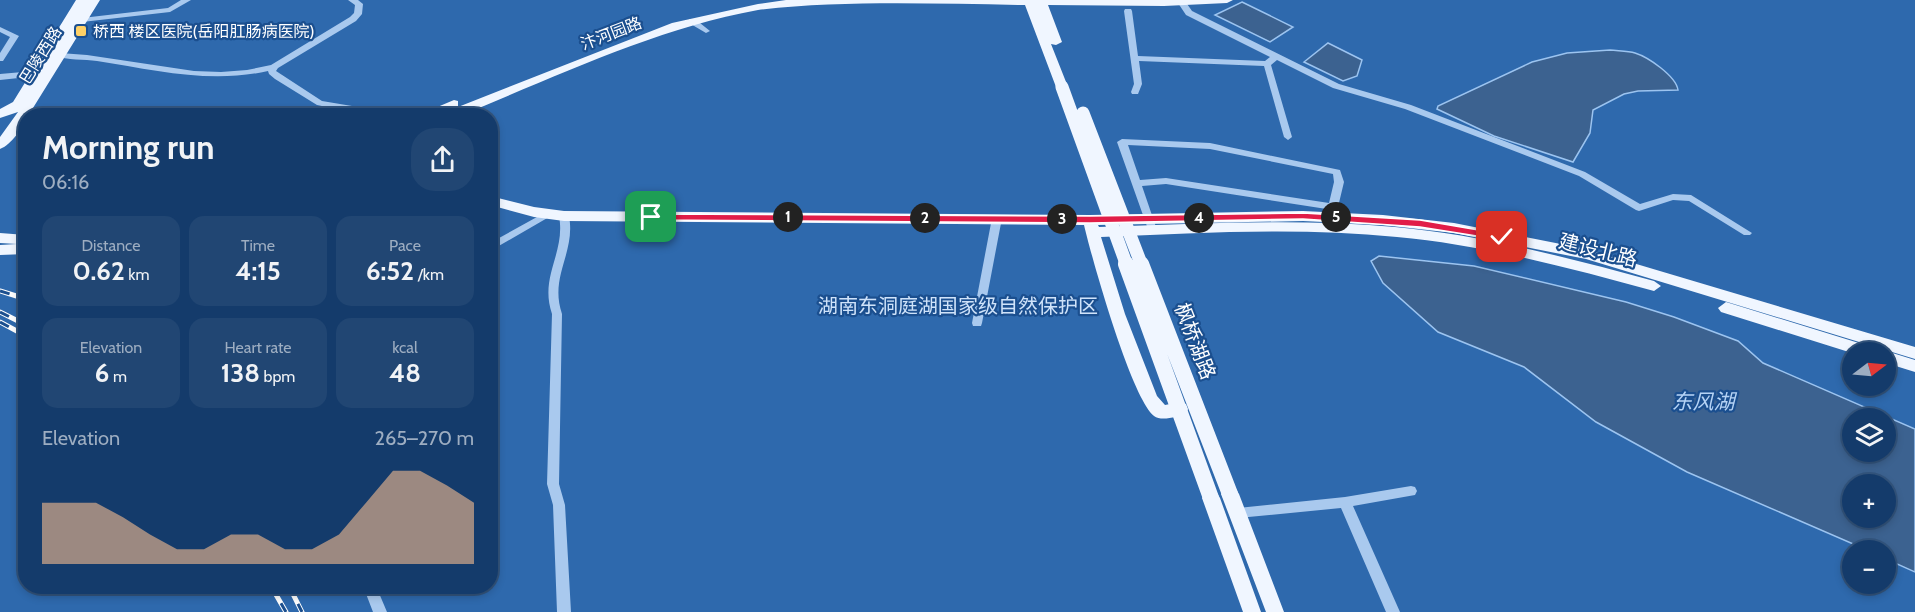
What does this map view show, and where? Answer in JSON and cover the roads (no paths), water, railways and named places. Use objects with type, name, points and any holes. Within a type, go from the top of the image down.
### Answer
[{"type":"main road","name":"巴陵西路","points":[[9,125],[34,74],[82,0]]},
{"type":"main road","name":"巴陵西路","points":[[25,108],[94,0]]},
{"type":"main road","name":"汴河园路","points":[[443,108],[661,23],[727,5],[760,0]]},
{"type":"main road","name":"汴河园路","points":[[467,108],[692,21],[722,13],[804,2],[1182,3],[1227,0]]},
{"type":"main road","points":[[1035,1],[1067,87]]},
{"type":"main road","name":"枫桥湖路","points":[[1067,87],[1252,612]]},
{"type":"main road","name":"枫桥湖路","points":[[1067,87],[1238,513],[1275,612]]},
{"type":"main road","points":[[29,108],[30,102]]},
{"type":"main road","points":[[0,146],[9,125]]},
{"type":"main road","name":"建设北路","points":[[498,202],[546,215],[564,216],[997,218],[1092,226],[1323,228],[1395,232],[1456,240],[1599,271],[1842,344]]},
{"type":"main road","points":[[1150,225],[1342,217],[1454,228],[1586,254],[1915,353]]},
{"type":"main road","points":[[1092,226],[1117,314],[1150,399],[1161,412],[1180,410]]},
{"type":"main road","points":[[0,238],[18,239]]},
{"type":"main road","points":[[0,250],[18,249]]},
{"type":"main road","points":[[1896,360],[1915,366]]},
{"type":"street","points":[[82,20],[170,10],[187,0]]},
{"type":"street","points":[[60,55],[88,56],[146,69],[250,74],[274,67],[353,19],[358,14],[360,4],[352,0]]},
{"type":"street","points":[[1182,3],[1189,13],[1336,86],[1408,107],[1582,174],[1639,208],[1673,197],[1691,198],[1747,232]]},
{"type":"street","points":[[1128,11],[1138,84],[1135,92]]},
{"type":"street","points":[[692,21],[706,31]]},
{"type":"street","points":[[0,29],[15,36],[0,59]]},
{"type":"street","points":[[1135,58],[1266,64],[1275,57]]},
{"type":"street","points":[[1266,64],[1288,137]]},
{"type":"street","points":[[274,67],[272,72],[320,103],[349,108]]},
{"type":"street","points":[[0,77],[34,74]]},
{"type":"street","points":[[1137,183],[1176,182],[1333,207],[1339,182],[1337,172],[1210,146],[1122,142],[1150,225]]},
{"type":"street","points":[[498,243],[546,215]]},
{"type":"street","points":[[564,216],[566,235],[551,301],[557,314],[553,484],[559,505],[564,612]]},
{"type":"street","points":[[977,323],[997,218]]},
{"type":"street","points":[[1238,513],[1345,502],[1411,490]]},
{"type":"street","points":[[1345,502],[1393,612]]},
{"type":"street","points":[[372,594],[380,612]]},
{"type":"water","points":[[1242,2],[1293,27],[1270,42],[1215,15]]},
{"type":"water","points":[[1328,43],[1362,60],[1357,76],[1343,81],[1304,62]]},
{"type":"water","points":[[1610,50],[1632,52],[1647,58],[1667,73],[1678,90],[1638,91],[1624,94],[1593,110],[1590,133],[1573,162],[1494,136],[1437,109],[1438,106],[1532,62],[1567,53]]},
{"type":"water","name":"东风湖","points":[[1379,256],[1474,266],[1626,302],[1738,341],[1763,363],[1867,408],[1842,408],[1842,462],[1896,462],[1896,421],[1915,429],[1915,572],[1896,563],[1896,540],[1844,540],[1687,472],[1596,422],[1524,367],[1438,332],[1383,283],[1371,261]]},
{"type":"railway","points":[[0,291],[18,297]]},
{"type":"railway","points":[[0,312],[18,321]]},
{"type":"railway","points":[[0,322],[18,332]]},
{"type":"railway","points":[[276,594],[286,612]]},
{"type":"railway","points":[[293,594],[302,612]]},
{"type":"place","name":"桥西 楼区医院(岳阳肛肠病医院)","points":[[81,31]]},
{"type":"park label","name":"湖南东洞庭湖国家级自然保护区","points":[[958,306]]}]
